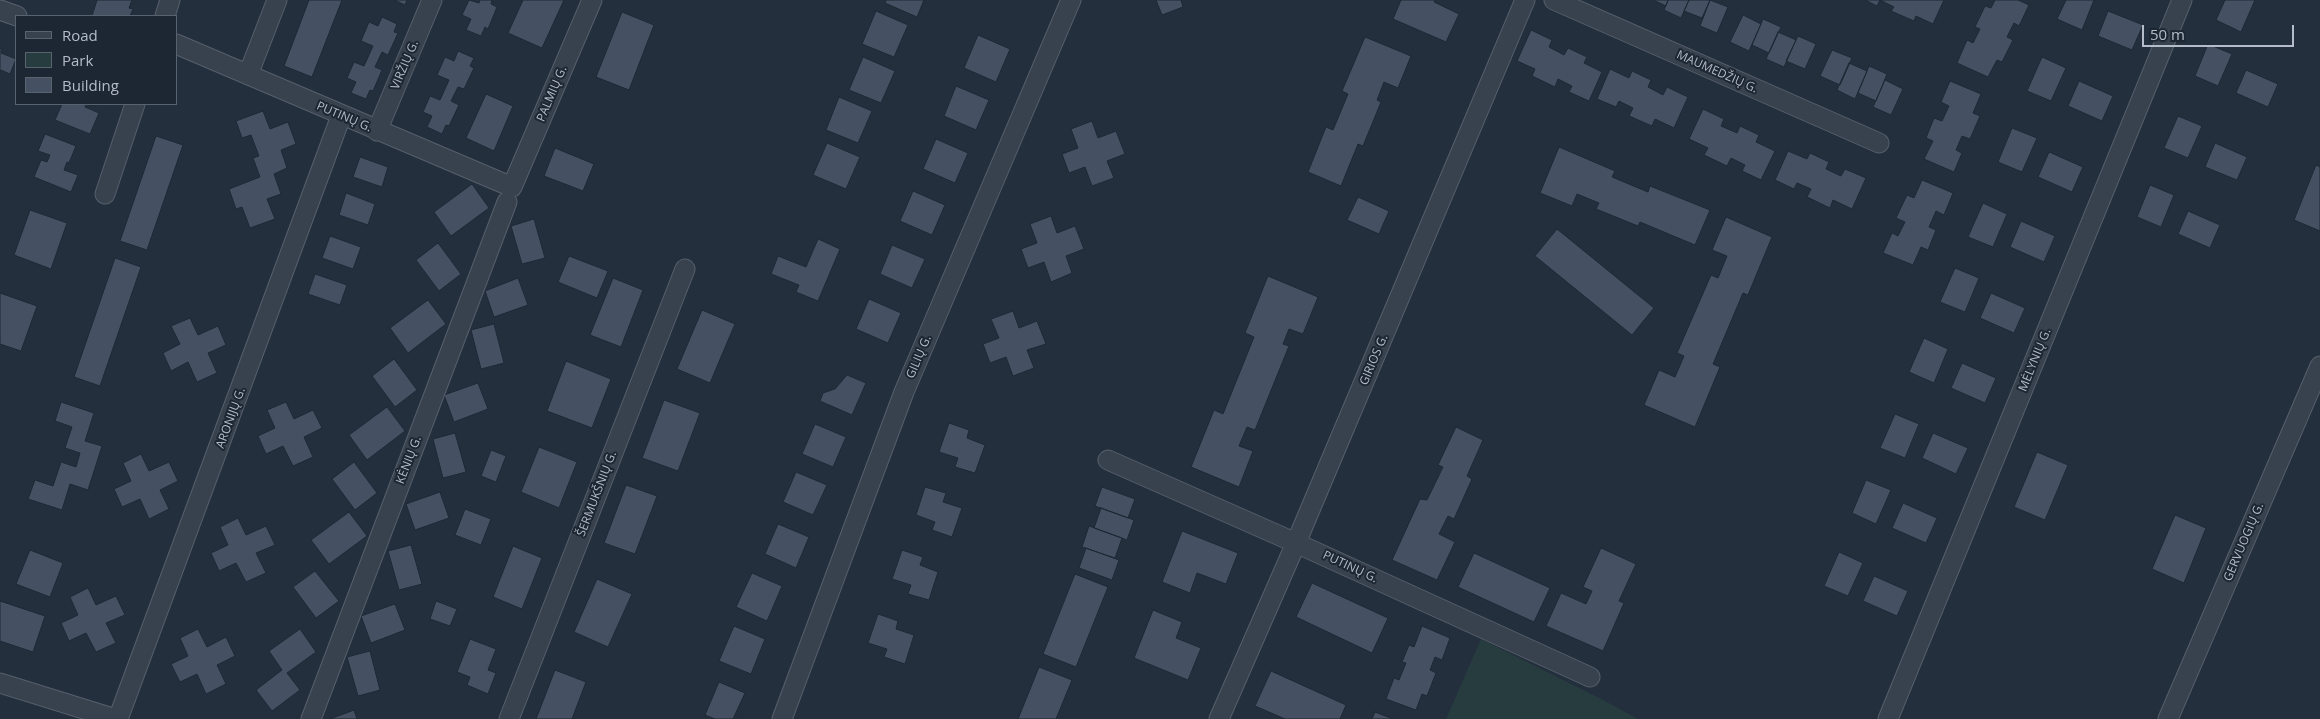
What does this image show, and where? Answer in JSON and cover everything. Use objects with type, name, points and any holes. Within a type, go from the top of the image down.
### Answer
[{"type":"street","points":[[165,15],[170,0]]},
{"type":"street","points":[[248,76],[277,0]]},
{"type":"street","name":"VIRŽIŲ G.","points":[[377,131],[432,0]]},
{"type":"street","name":"PALMIŲ G.","points":[[510,194],[592,0]]},
{"type":"street","name":"GILIŲ G.","points":[[782,719],[904,392],[1072,0]]},
{"type":"street","name":"GIRIOS G.","points":[[1219,719],[1296,543],[1525,0]]},
{"type":"street","name":"MAUMEDŽIŲ G.","points":[[1554,0],[1879,144]]},
{"type":"street","name":"MĖLYNIŲ G.","points":[[1888,719],[2182,0]]},
{"type":"street","points":[[0,10],[15,15]]},
{"type":"street","name":"PUTINŲ G.","points":[[178,45],[377,131],[510,194]]},
{"type":"street","points":[[105,194],[135,105]]},
{"type":"street","name":"ARONIJŲ G.","points":[[117,719],[341,116]]},
{"type":"street","name":"KĖNIŲ G.","points":[[311,719],[510,194]]},
{"type":"street","name":"ŠERMUKŠNIŲ G.","points":[[508,719],[685,269]]},
{"type":"street","name":"GERVUOGIŲ G.","points":[[2168,719],[2320,366]]},
{"type":"street","name":"PUTINŲ G.","points":[[1108,460],[1590,677]]},
{"type":"street","points":[[0,683],[117,719]]},
{"type":"green space","points":[[1481,639],[1605,701],[1638,719],[1446,719]]},
{"type":"building","points":[[97,0],[132,0],[129,8],[133,9],[130,15],[92,15]]},
{"type":"building","points":[[309,0],[342,0],[312,77],[284,66]]},
{"type":"building","points":[[394,0],[407,0],[405,5]]},
{"type":"building","points":[[469,0],[479,3],[480,0],[492,0],[491,4],[497,7],[488,29],[485,27],[481,36],[466,30],[471,19],[462,15]]},
{"type":"building","points":[[523,0],[564,0],[542,48],[508,33]]},
{"type":"building","points":[[886,0],[924,0],[917,17],[885,3]]},
{"type":"building","points":[[1156,0],[1181,0],[1183,7],[1162,15]]},
{"type":"building","points":[[1401,0],[1435,0],[1434,2],[1459,14],[1446,42],[1393,19]]},
{"type":"building","points":[[1653,0],[1668,0],[1666,6]]},
{"type":"building","points":[[1668,0],[1689,0],[1681,18],[1664,10]]},
{"type":"building","points":[[1689,0],[1710,0],[1702,18],[1684,11]]},
{"type":"building","points":[[1710,0],[1728,7],[1717,33],[1700,26]]},
{"type":"building","points":[[1865,0],[1880,0],[1877,6]]},
{"type":"building","points":[[1880,0],[1944,0],[1933,24],[1916,16],[1914,21],[1891,11],[1894,7]]},
{"type":"building","points":[[1995,0],[2018,0],[2029,5],[2019,26],[2014,23],[2007,37],[2013,40],[2002,62],[1997,60],[1988,77],[1957,63],[1967,40],[1973,43],[1980,29],[1975,27],[1985,6],[1991,8]]},
{"type":"building","points":[[2066,0],[2094,0],[2082,30],[2057,19]]},
{"type":"building","points":[[2225,0],[2255,0],[2241,32],[2216,20]]},
{"type":"building","points":[[876,11],[908,25],[894,57],[862,44]]},
{"type":"building","points":[[2108,11],[2143,25],[2132,50],[2098,36]]},
{"type":"building","points":[[622,12],[654,25],[629,90],[596,77]]},
{"type":"building","points":[[1743,15],[1761,24],[1749,51],[1730,42]]},
{"type":"building","points":[[382,17],[397,24],[394,32],[398,33],[388,55],[382,52],[375,67],[382,70],[373,91],[370,90],[366,99],[351,93],[356,82],[347,78],[354,62],[364,66],[373,46],[361,41],[369,22],[378,26]]},
{"type":"building","points":[[1763,19],[1781,27],[1769,53],[1752,45]]},
{"type":"building","points":[[1531,30],[1552,40],[1549,47],[1564,55],[1568,48],[1587,57],[1584,63],[1602,72],[1589,101],[1569,92],[1572,86],[1558,79],[1555,87],[1532,76],[1535,69],[1517,61]]},
{"type":"building","points":[[1778,32],[1796,40],[1784,67],[1766,59]]},
{"type":"building","points":[[978,35],[1010,49],[996,82],[964,68]]},
{"type":"building","points":[[1798,36],[1816,44],[1805,69],[1786,61]]},
{"type":"building","points":[[1365,37],[1411,56],[1398,88],[1384,82],[1377,100],[1381,102],[1363,146],[1358,144],[1341,186],[1308,172],[1326,127],[1333,130],[1348,94],[1342,91]]},
{"type":"building","points":[[2208,44],[2232,54],[2218,86],[2195,76]]},
{"type":"building","points":[[0,48],[2,49],[1,53],[15,59],[15,62],[10,74],[1,70],[0,73]]},
{"type":"building","points":[[1832,50],[1852,58],[1840,85],[1820,76]]},
{"type":"building","points":[[458,51],[474,58],[470,66],[474,68],[464,89],[458,87],[451,101],[459,105],[449,126],[446,125],[442,134],[427,127],[432,116],[423,112],[430,96],[440,100],[449,80],[437,75],[445,57],[454,61]]},
{"type":"building","points":[[863,57],[895,71],[881,103],[849,90]]},
{"type":"building","points":[[2042,57],[2066,68],[2051,101],[2027,91]]},
{"type":"building","points":[[1849,63],[1867,71],[1855,99],[1837,90]]},
{"type":"building","points":[[1869,66],[1887,74],[1876,101],[1858,93]]},
{"type":"building","points":[[1610,69],[1629,78],[1632,71],[1651,80],[1648,87],[1663,95],[1667,87],[1688,97],[1674,128],[1655,119],[1652,126],[1629,116],[1633,108],[1619,101],[1616,107],[1597,99]]},
{"type":"building","points":[[2246,70],[2278,84],[2268,107],[2236,93]]},
{"type":"building","points":[[1885,80],[1903,89],[1891,115],[1873,107]]},
{"type":"building","points":[[1950,81],[1981,94],[1973,113],[1980,116],[1970,139],[1962,136],[1956,150],[1962,153],[1954,172],[1924,159],[1933,141],[1926,138],[1934,118],[1942,121],[1949,106],[1941,102]]},
{"type":"building","points":[[2079,81],[2113,96],[2102,121],[2068,106]]},
{"type":"building","points":[[956,86],[989,100],[976,130],[944,116]]},
{"type":"building","points":[[486,94],[513,106],[494,151],[466,138]]},
{"type":"building","points":[[839,97],[872,111],[858,143],[826,130]]},
{"type":"building","points":[[62,105],[86,105],[85,107],[99,113],[90,134],[55,120]]},
{"type":"building","points":[[1703,109],[1724,119],[1721,126],[1737,133],[1740,126],[1759,135],[1756,142],[1775,151],[1761,180],[1742,171],[1745,165],[1731,158],[1727,166],[1704,155],[1708,148],[1689,139]]},
{"type":"building","points":[[263,111],[270,129],[288,122],[296,144],[281,150],[287,168],[274,174],[281,194],[267,199],[275,219],[250,228],[242,207],[236,209],[229,189],[260,177],[253,158],[259,156],[251,135],[242,138],[236,121]]},
{"type":"building","points":[[2178,116],[2202,126],[2188,158],[2164,148]]},
{"type":"building","points":[[1092,121],[1098,138],[1116,131],[1125,154],[1107,161],[1114,178],[1092,186],[1085,167],[1069,173],[1062,154],[1078,148],[1071,129]]},
{"type":"building","points":[[2012,128],[2037,138],[2022,172],[1998,162]]},
{"type":"building","points":[[45,134],[76,146],[64,170],[78,175],[71,192],[34,177],[41,160],[47,162],[50,155],[38,151]]},
{"type":"building","points":[[156,136],[183,145],[147,250],[120,241]]},
{"type":"building","points":[[936,139],[968,153],[955,183],[923,169]]},
{"type":"building","points":[[827,143],[860,157],[846,189],[813,175]]},
{"type":"building","points":[[2215,143],[2247,157],[2237,180],[2205,167]]},
{"type":"building","points":[[1559,147],[1615,171],[1612,177],[1648,192],[1650,186],[1710,210],[1695,245],[1640,222],[1638,226],[1596,209],[1599,203],[1577,194],[1572,206],[1540,193]]},
{"type":"building","points":[[555,148],[594,164],[583,191],[544,176]]},
{"type":"building","points":[[1788,151],[1807,159],[1810,153],[1829,162],[1826,169],[1841,176],[1845,169],[1866,178],[1852,209],[1833,200],[1830,208],[1807,197],[1811,189],[1797,183],[1794,189],[1775,180]]},
{"type":"building","points":[[2049,152],[2083,167],[2072,192],[2038,177]]},
{"type":"building","points":[[360,157],[388,167],[382,187],[353,177]]},
{"type":"building","points":[[2316,165],[2320,167],[2320,231],[2294,220]]},
{"type":"building","points":[[1922,180],[1953,193],[1944,215],[1936,211],[1929,227],[1936,230],[1928,250],[1921,247],[1913,265],[1883,253],[1892,233],[1898,236],[1905,222],[1896,218],[1907,195],[1914,198]]},
{"type":"building","points":[[472,184],[489,208],[451,236],[434,212]]},
{"type":"building","points":[[2150,185],[2174,195],[2161,227],[2137,217]]},
{"type":"building","points":[[913,191],[945,205],[932,235],[900,221]]},
{"type":"building","points":[[346,193],[375,204],[368,225],[339,215]]},
{"type":"building","points":[[1358,197],[1389,211],[1379,234],[1347,220]]},
{"type":"building","points":[[1983,203],[2007,214],[1993,247],[1968,237]]},
{"type":"building","points":[[30,210],[67,223],[51,269],[14,255]]},
{"type":"building","points":[[2188,211],[2220,225],[2210,248],[2178,234]]},
{"type":"building","points":[[1051,216],[1057,233],[1075,226],[1084,249],[1066,256],[1072,273],[1051,282],[1044,262],[1028,268],[1021,249],[1037,243],[1030,224]]},
{"type":"building","points":[[1726,217],[1772,237],[1748,295],[1743,293],[1713,364],[1720,367],[1695,427],[1644,405],[1659,370],[1675,377],[1684,356],[1677,353],[1711,275],[1718,278],[1727,256],[1712,250]]},
{"type":"building","points":[[534,219],[545,258],[522,264],[511,226]]},
{"type":"building","points":[[2021,221],[2055,236],[2044,262],[2010,247]]},
{"type":"building","points":[[1557,229],[1654,308],[1632,335],[1535,256]]},
{"type":"building","points":[[330,236],[361,247],[353,269],[322,258]]},
{"type":"building","points":[[818,239],[840,249],[818,301],[796,292],[799,285],[771,274],[778,256],[806,267]]},
{"type":"building","points":[[438,243],[461,274],[439,291],[416,260]]},
{"type":"building","points":[[892,245],[925,259],[912,288],[880,274]]},
{"type":"building","points":[[569,256],[608,271],[597,298],[558,282]]},
{"type":"building","points":[[115,258],[141,267],[100,386],[74,377]]},
{"type":"building","points":[[1955,268],[1979,278],[1965,312],[1940,302]]},
{"type":"building","points":[[315,274],[347,285],[340,305],[308,294]]},
{"type":"building","points":[[1268,276],[1318,297],[1303,334],[1289,329],[1283,344],[1289,346],[1255,430],[1247,427],[1239,446],[1253,451],[1239,487],[1191,467],[1214,410],[1223,414],[1254,337],[1245,333]]},
{"type":"building","points":[[518,278],[528,305],[494,317],[485,291]]},
{"type":"building","points":[[613,278],[643,290],[621,347],[590,335]]},
{"type":"building","points":[[0,293],[37,306],[21,351],[0,344]]},
{"type":"building","points":[[1991,293],[2025,308],[2014,333],[1980,318]]},
{"type":"building","points":[[869,299],[901,313],[888,343],[856,329]]},
{"type":"building","points":[[428,300],[446,324],[408,353],[390,328]]},
{"type":"building","points":[[702,310],[735,324],[710,383],[677,369]]},
{"type":"building","points":[[1013,311],[1019,328],[1037,321],[1046,344],[1027,350],[1034,368],[1013,376],[1006,357],[990,363],[983,344],[999,338],[991,319]]},
{"type":"building","points":[[190,318],[198,335],[218,326],[226,345],[208,353],[217,373],[197,382],[188,362],[171,371],[163,353],[180,344],[171,326]]},
{"type":"building","points":[[494,324],[504,363],[481,369],[471,330]]},
{"type":"building","points":[[1924,338],[1948,349],[1934,383],[1909,372]]},
{"type":"building","points":[[394,359],[417,390],[395,407],[372,376]]},
{"type":"building","points":[[566,361],[611,379],[592,428],[547,411]]},
{"type":"building","points":[[1962,363],[1996,378],[1985,403],[1951,388]]},
{"type":"building","points":[[847,375],[866,383],[852,415],[820,401],[823,393],[835,389]]},
{"type":"building","points":[[478,383],[488,409],[454,422],[444,395]]},
{"type":"building","points":[[664,400],[700,413],[678,471],[642,458]]},
{"type":"building","points":[[61,402],[94,413],[85,441],[102,446],[88,490],[70,484],[62,510],[28,499],[35,480],[53,486],[61,462],[76,467],[80,453],[65,448],[72,427],[55,421]]},
{"type":"building","points":[[286,402],[294,419],[313,410],[322,428],[304,437],[313,457],[293,466],[283,446],[266,454],[258,436],[275,428],[267,410]]},
{"type":"building","points":[[387,407],[405,431],[367,460],[349,435]]},
{"type":"building","points":[[1895,414],[1919,424],[1905,458],[1880,448]]},
{"type":"building","points":[[949,423],[969,430],[967,438],[985,445],[975,473],[955,467],[958,458],[939,452]]},
{"type":"building","points":[[815,424],[846,437],[833,467],[802,454]]},
{"type":"building","points":[[1456,427],[1483,440],[1467,476],[1472,479],[1454,519],[1448,516],[1439,534],[1455,542],[1437,580],[1392,560],[1420,499],[1427,500],[1443,467],[1438,465]]},
{"type":"building","points":[[455,433],[466,472],[443,478],[433,439]]},
{"type":"building","points":[[1933,433],[1968,448],[1956,474],[1922,458]]},
{"type":"building","points":[[539,447],[577,462],[559,508],[521,492]]},
{"type":"building","points":[[491,450],[506,456],[496,482],[481,476]]},
{"type":"building","points":[[2037,452],[2068,465],[2045,520],[2014,507]]},
{"type":"building","points":[[141,454],[149,471],[169,462],[178,481],[160,490],[169,509],[149,519],[140,499],[122,507],[114,489],[131,481],[123,463]]},
{"type":"building","points":[[354,462],[377,493],[355,510],[332,479]]},
{"type":"building","points":[[796,472],[827,485],[813,515],[783,502]]},
{"type":"building","points":[[1866,480],[1891,490],[1876,524],[1852,513]]},
{"type":"building","points":[[626,485],[657,496],[635,554],[604,543]]},
{"type":"building","points":[[925,487],[946,493],[943,502],[962,508],[952,537],[932,530],[935,522],[916,515]]},
{"type":"building","points":[[1102,487],[1135,499],[1128,518],[1095,506]]},
{"type":"building","points":[[440,492],[449,518],[415,530],[406,504]]},
{"type":"building","points":[[1903,503],[1937,518],[1926,543],[1892,528]]},
{"type":"building","points":[[1101,508],[1134,520],[1127,540],[1094,528]]},
{"type":"building","points":[[465,509],[491,519],[481,545],[455,535]]},
{"type":"building","points":[[349,512],[367,536],[329,564],[311,540]]},
{"type":"building","points":[[2175,515],[2206,528],[2184,583],[2152,569]]},
{"type":"building","points":[[238,518],[246,535],[266,526],[275,545],[256,553],[266,573],[246,582],[236,563],[219,571],[211,553],[228,545],[220,527]]},
{"type":"building","points":[[778,524],[809,537],[796,568],[765,554]]},
{"type":"building","points":[[1089,526],[1122,538],[1115,558],[1082,547]]},
{"type":"building","points":[[1182,531],[1238,553],[1226,584],[1197,573],[1190,593],[1162,582]]},
{"type":"building","points":[[411,545],[422,584],[399,590],[388,551]]},
{"type":"building","points":[[513,546],[542,558],[522,609],[493,597]]},
{"type":"building","points":[[1086,548],[1119,560],[1112,580],[1079,568]]},
{"type":"building","points":[[1601,548],[1636,564],[1619,601],[1624,603],[1603,651],[1546,626],[1561,593],[1586,604],[1592,591],[1583,587]]},
{"type":"building","points":[[30,550],[63,563],[50,597],[16,584]]},
{"type":"building","points":[[902,550],[923,557],[920,565],[938,572],[929,600],[908,594],[911,585],[892,579]]},
{"type":"building","points":[[1839,552],[1863,563],[1848,596],[1824,586]]},
{"type":"building","points":[[1474,553],[1550,588],[1534,622],[1458,587]]},
{"type":"building","points":[[315,571],[339,601],[316,618],[293,587]]},
{"type":"building","points":[[752,573],[782,586],[767,621],[736,607]]},
{"type":"building","points":[[1075,574],[1108,587],[1076,667],[1043,654]]},
{"type":"building","points":[[1874,576],[1908,591],[1897,616],[1863,601]]},
{"type":"building","points":[[597,579],[632,594],[608,647],[574,632]]},
{"type":"building","points":[[1312,583],[1388,618],[1372,653],[1296,617]]},
{"type":"building","points":[[88,588],[96,605],[116,596],[125,615],[106,623],[116,643],[96,652],[86,633],[69,641],[61,623],[78,615],[70,597]]},
{"type":"building","points":[[0,601],[45,616],[33,652],[0,641]]},
{"type":"building","points":[[436,601],[457,609],[450,626],[430,619]]},
{"type":"building","points":[[395,604],[405,630],[371,643],[361,616]]},
{"type":"building","points":[[1153,610],[1182,622],[1176,638],[1201,648],[1188,680],[1134,658]]},
{"type":"building","points":[[878,614],[898,621],[896,629],[914,635],[905,664],[884,657],[887,649],[868,643]]},
{"type":"building","points":[[734,626],[765,639],[751,674],[719,661]]},
{"type":"building","points":[[1422,626],[1450,638],[1442,660],[1435,657],[1430,670],[1436,673],[1427,696],[1422,694],[1416,710],[1386,699],[1394,678],[1399,680],[1406,663],[1402,662],[1409,645],[1414,647]]},
{"type":"building","points":[[198,629],[207,647],[226,637],[235,656],[217,665],[226,684],[206,694],[197,674],[180,682],[171,664],[188,656],[180,638]]},
{"type":"building","points":[[300,629],[316,652],[287,673],[300,690],[272,711],[256,690],[282,670],[269,651]]},
{"type":"building","points":[[470,639],[496,649],[488,670],[496,673],[488,694],[467,685],[470,677],[457,672]]},
{"type":"building","points":[[370,651],[380,690],[358,696],[347,657]]},
{"type":"building","points":[[1039,667],[1072,680],[1056,719],[1018,719]]},
{"type":"building","points":[[555,670],[586,682],[572,719],[536,719]]},
{"type":"building","points":[[1271,671],[1346,705],[1340,719],[1285,719],[1255,706]]},
{"type":"building","points":[[719,682],[745,693],[733,719],[715,719],[705,715]]},
{"type":"building","points":[[354,710],[357,719],[330,719]]},
{"type":"building","points":[[1375,712],[1393,719],[1372,719]]}]
